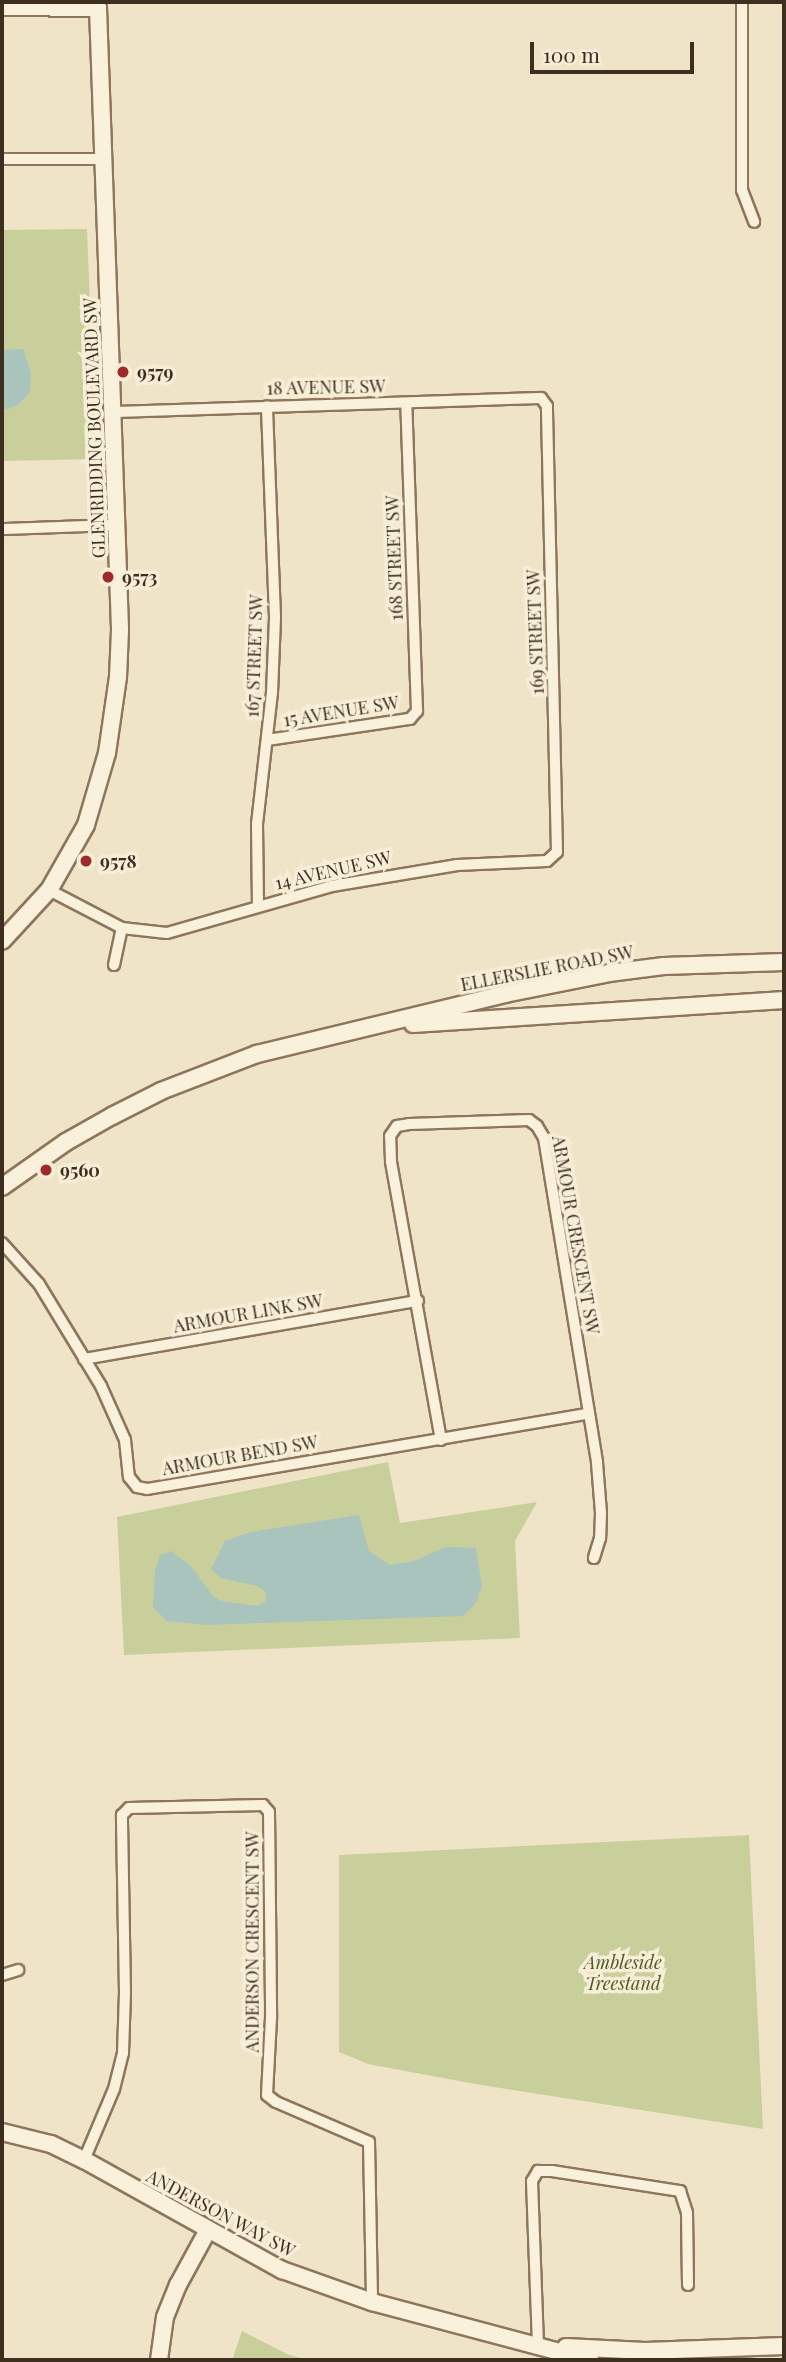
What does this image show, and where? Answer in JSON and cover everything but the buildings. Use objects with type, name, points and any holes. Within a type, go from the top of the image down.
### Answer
[{"type":"street","points":[[743,2],[742,190],[754,222]]},
{"type":"street","name":"GLENRIDDING BOULEVARD SW","points":[[2,7],[99,8],[120,654],[107,753],[86,825],[49,890],[2,941]]},
{"type":"street","points":[[2,159],[104,159]]},
{"type":"street","name":"18 AVENUE SW","points":[[113,412],[267,406],[544,402]]},
{"type":"street","name":"169 STREET SW","points":[[544,402],[557,791],[554,858]]},
{"type":"street","name":"168 STREET SW","points":[[406,403],[416,711]]},
{"type":"street","name":"167 STREET SW","points":[[258,906],[257,824],[267,740],[275,617],[267,406]]},
{"type":"street","points":[[2,529],[116,525]]},
{"type":"street","name":"15 AVENUE SW","points":[[267,740],[410,719],[416,711]]},
{"type":"street","name":"14 AVENUE SW","points":[[49,890],[122,928],[167,933],[332,886],[404,872],[554,858]]},
{"type":"street","points":[[114,965],[122,928]]},
{"type":"street","name":"ELLERSLIE ROAD SW","points":[[2,1187],[66,1142],[161,1091],[257,1054],[609,972],[664,966],[784,962]]},
{"type":"street","points":[[636,1008],[670,998],[784,992]]},
{"type":"street","name":"ELLERSLIE ROAD SW","points":[[362,1028],[784,1000]]},
{"type":"street","name":"ARMOUR CRESCENT SW","points":[[441,1440],[391,1161],[390,1136],[397,1126],[409,1124],[516,1119],[537,1126],[544,1138],[601,1513],[600,1538],[594,1558]]},
{"type":"street","name":"ARMOUR BEND SW","points":[[2,1243],[39,1284],[116,1416],[125,1440],[130,1477],[137,1487],[147,1489],[588,1414]]},
{"type":"street","name":"ARMOUR LINK SW","points":[[84,1359],[418,1301]]},
{"type":"street","name":"ANDERSON CRESCENT SW","points":[[84,2160],[114,2089],[123,2053],[125,1993],[122,1815],[129,1808],[263,1805],[269,1812],[271,2018],[267,2095],[276,2102],[369,2142],[372,2302]]},
{"type":"street","points":[[2,1975],[18,1970]]},
{"type":"street","name":"ANDERSON WAY SW","points":[[2,2132],[51,2144],[84,2160],[282,2270],[372,2302],[590,2360]]},
{"type":"street","points":[[544,2346],[532,2190],[534,2175],[538,2171],[680,2192],[687,2213],[688,2285]]},
{"type":"street","points":[[159,2360],[165,2317],[178,2285],[208,2230]]},
{"type":"street","name":"ANDERSON WAY SW","points":[[544,2346],[645,2351],[784,2346]]},
{"type":"green space","points":[[87,229],[96,459],[2,461],[2,230]]},
{"type":"green space","points":[[388,1462],[400,1523],[537,1502],[515,1541],[520,1638],[124,1655],[117,1517]]},
{"type":"green space","name":"Ambleside Treestand","points":[[749,1835],[763,2129],[475,2084],[368,2064],[339,2052],[339,1855]]},
{"type":"green space","points":[[242,2331],[287,2354],[307,2360],[232,2360]]},
{"type":"water","points":[[23,349],[31,373],[30,392],[18,405],[2,411],[2,350]]},
{"type":"water","points":[[359,1515],[369,1551],[390,1565],[414,1561],[446,1547],[476,1548],[482,1587],[474,1606],[463,1616],[206,1625],[167,1621],[153,1607],[155,1571],[160,1555],[171,1551],[191,1566],[212,1595],[221,1601],[258,1606],[266,1601],[265,1591],[257,1586],[221,1578],[211,1569],[225,1541],[250,1532]]},
{"type":"place","name":"9579","points":[[123,372]]},
{"type":"place","name":"9573","points":[[108,577]]},
{"type":"place","name":"9578","points":[[86,861]]},
{"type":"place","name":"9560","points":[[46,1170]]}]
